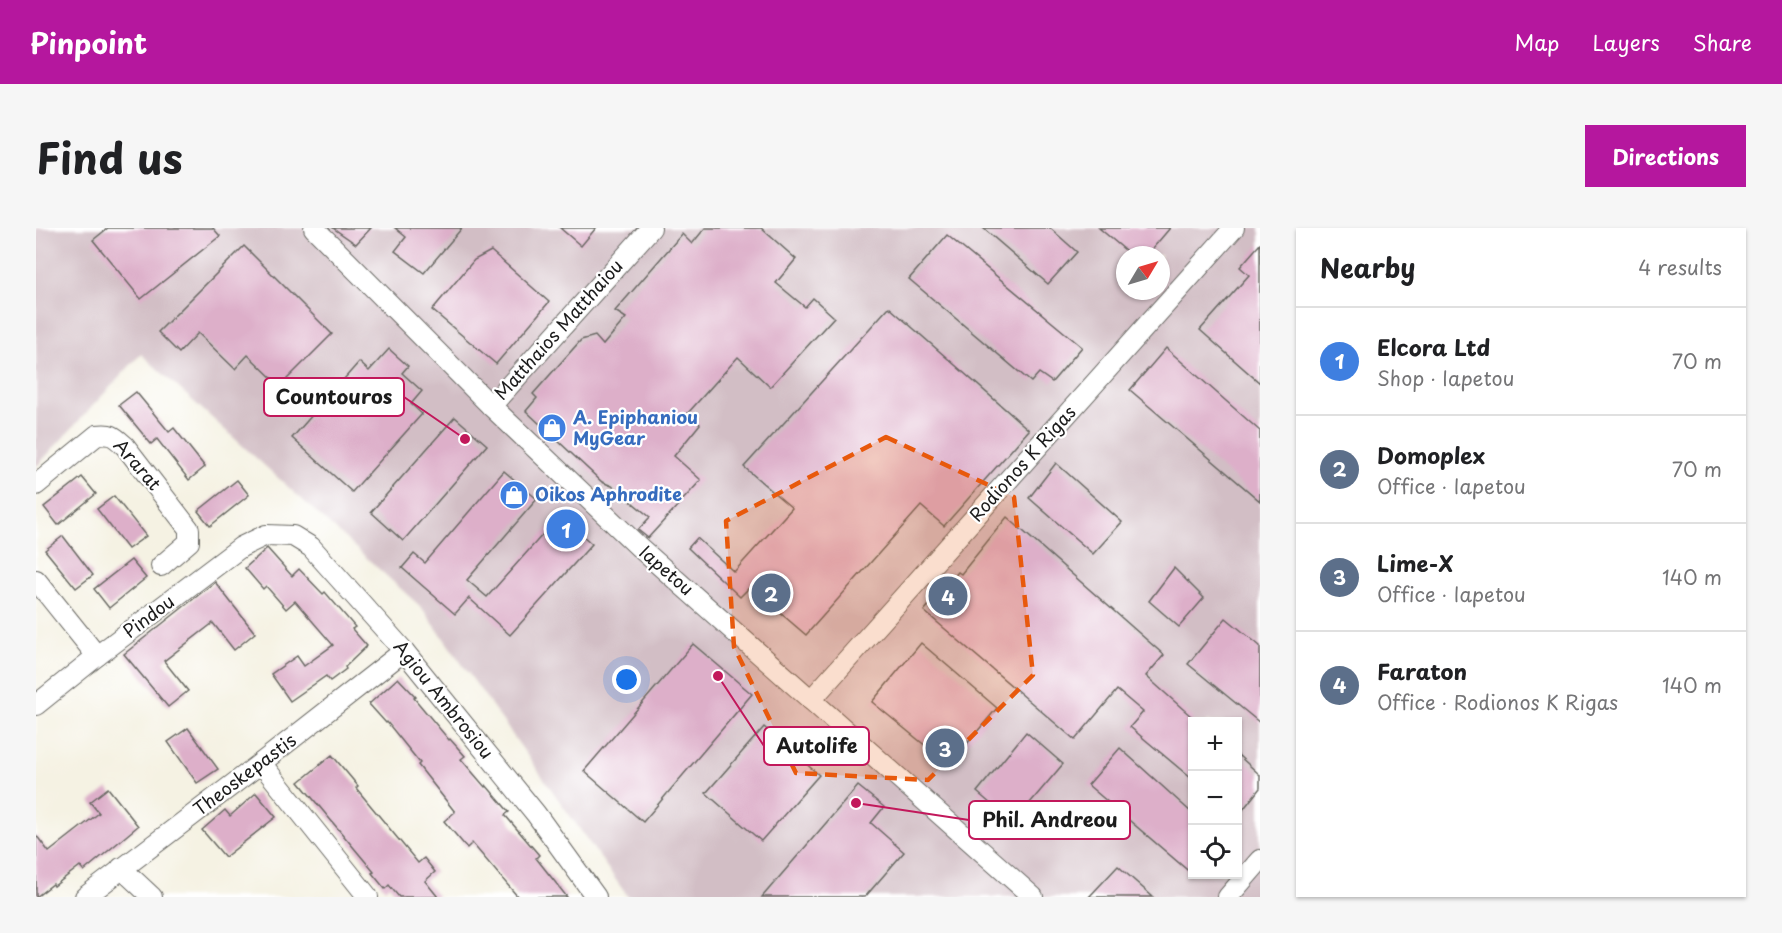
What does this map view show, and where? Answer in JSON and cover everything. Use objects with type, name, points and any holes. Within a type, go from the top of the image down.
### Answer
[{"type":"street","name":"Iapetou","points":[[314,228],[491,406],[639,547],[1033,897]]},
{"type":"street","name":"Matthaios Matthaiou","points":[[491,406],[651,228]]},
{"type":"street","name":"Rodionos K Rigas","points":[[811,700],[1234,228]]},
{"type":"street","name":"Ararat","points":[[36,485],[97,435],[114,436],[189,529],[189,542],[161,566]]},
{"type":"street","name":"Agiou Ambrosiou","points":[[266,535],[292,536],[311,547],[404,651],[536,814],[596,897]]},
{"type":"street","name":"Pindou","points":[[36,705],[241,547],[266,535]]},
{"type":"street","points":[[36,580],[97,656]]},
{"type":"street","name":"Theoskepastis","points":[[85,897],[404,651]]},
{"type":"street","points":[[261,763],[368,897]]},
{"type":"street","points":[[1228,897],[1260,860]]},
{"type":"street","points":[[122,868],[152,897]]},
{"type":"highlighted area","points":[[886,437],[1014,497],[1033,675],[928,780],[796,773],[734,647],[726,521]]},
{"type":"shaded area","points":[[36,228],[1260,228],[1260,897],[628,897],[422,608],[141,354],[36,467]]},
{"type":"building","points":[[108,228],[213,228],[220,236],[141,299],[93,240]]},
{"type":"building","points":[[333,228],[371,228],[356,244]]},
{"type":"building","points":[[395,228],[462,228],[424,273],[395,251],[406,237]]},
{"type":"building","points":[[560,228],[596,228],[581,246]]},
{"type":"building","points":[[705,228],[761,228],[796,259],[776,283],[805,307],[813,298],[834,317],[770,387],[738,357],[688,413],[700,424],[674,456],[701,480],[648,538],[638,530],[650,517],[612,486],[602,482],[526,411],[537,398],[533,394],[581,340],[595,336],[603,345],[626,318],[615,311],[682,234],[692,244]]},
{"type":"building","points":[[983,228],[1050,228],[1077,252],[1048,284]]},
{"type":"building","points":[[1099,228],[1170,228],[1155,246],[1120,246]]},
{"type":"building","points":[[947,235],[1082,347],[1052,382],[1039,373],[1031,382],[909,279]]},
{"type":"building","points":[[1260,244],[1260,383],[1200,330],[1249,275],[1240,267]]},
{"type":"building","points":[[244,246],[332,334],[280,386],[248,355],[235,369],[198,333],[179,353],[158,332]]},
{"type":"building","points":[[491,251],[549,302],[496,364],[432,310],[474,260]]},
{"type":"building","points":[[889,307],[1029,430],[944,526],[921,506],[806,635],[750,587],[740,597],[688,548],[697,538],[734,572],[792,508],[744,467]]},
{"type":"building","points":[[1166,348],[1260,431],[1260,501],[1130,390]]},
{"type":"building","points":[[389,349],[408,366],[402,373],[422,391],[411,404],[422,414],[352,492],[292,438],[359,362],[369,371]]},
{"type":"building","points":[[136,392],[169,432],[174,428],[205,467],[189,480],[157,439],[151,444],[119,405]]},
{"type":"building","points":[[455,417],[487,445],[403,541],[371,512]]},
{"type":"building","points":[[1056,463],[1122,522],[1093,554],[1029,498]]},
{"type":"building","points":[[504,471],[537,499],[467,580],[487,597],[560,515],[592,544],[510,635],[469,598],[455,614],[402,568],[414,554],[425,563]]},
{"type":"building","points":[[82,477],[96,494],[58,525],[44,507]]},
{"type":"building","points":[[237,480],[249,495],[210,526],[198,511]]},
{"type":"building","points":[[114,496],[146,536],[128,549],[97,509]]},
{"type":"building","points":[[1007,517],[1164,655],[1146,676],[1192,717],[1188,717],[1188,776],[1130,727],[1143,712],[1117,690],[1075,740],[924,611],[958,572],[961,574]]},
{"type":"building","points":[[63,536],[93,575],[76,588],[45,550]]},
{"type":"building","points":[[267,548],[292,576],[299,569],[323,594],[325,592],[355,627],[352,629],[367,646],[345,667],[346,669],[330,681],[326,676],[290,701],[271,674],[297,656],[304,666],[333,645],[295,601],[286,609],[266,586],[263,589],[245,568]]},
{"type":"building","points":[[131,560],[146,578],[109,608],[94,589]]},
{"type":"building","points":[[1174,568],[1204,598],[1179,627],[1149,601]]},
{"type":"building","points":[[215,582],[255,633],[234,650],[213,623],[164,661],[188,691],[168,707],[124,654]]},
{"type":"building","points":[[1226,618],[1260,646],[1260,723],[1188,664]]},
{"type":"building","points":[[921,643],[997,708],[949,765],[872,702]]},
{"type":"building","points":[[693,644],[752,694],[643,822],[584,771]]},
{"type":"building","points":[[398,678],[465,756],[461,759],[509,812],[505,815],[539,855],[536,858],[567,897],[518,897],[472,843],[467,848],[444,821],[455,812],[418,765],[420,763],[387,722],[369,704]]},
{"type":"building","points":[[764,727],[819,775],[761,841],[706,793]]},
{"type":"building","points":[[188,728],[218,769],[197,783],[168,742]]},
{"type":"building","points":[[1026,732],[1063,764],[1013,823],[977,792]]},
{"type":"building","points":[[1120,748],[1188,809],[1188,871],[1088,785]]},
{"type":"building","points":[[332,755],[418,863],[424,858],[435,872],[425,881],[438,897],[399,897],[389,885],[385,889],[372,873],[374,872],[299,782]]},
{"type":"building","points":[[1242,759],[1260,775],[1260,788],[1242,811]]},
{"type":"building","points":[[858,786],[884,807],[871,823],[904,852],[865,897],[762,897]]},
{"type":"building","points":[[108,788],[138,826],[84,871],[80,866],[36,897],[36,835],[49,852],[99,813],[90,802]]},
{"type":"building","points":[[256,793],[276,817],[225,857],[202,830],[225,810],[230,816]]},
{"type":"building","points":[[1118,866],[1153,897],[1089,897]]},
{"type":"place","name":"A. Epiphaniou MyGear","points":[[552,428]]},
{"type":"place","name":"Countouros","points":[[465,439]]},
{"type":"place","name":"Oikos Aphrodite","points":[[514,495]]},
{"type":"place","name":"Elcora Ltd","points":[[566,529]]},
{"type":"place","name":"Domoplex","points":[[771,593]]},
{"type":"place","name":"Faraton","points":[[948,596]]},
{"type":"place","name":"Autolife","points":[[718,676]]},
{"type":"place","name":"Lime-X","points":[[945,748]]},
{"type":"place","name":"Phil. Andreou","points":[[856,803]]}]
